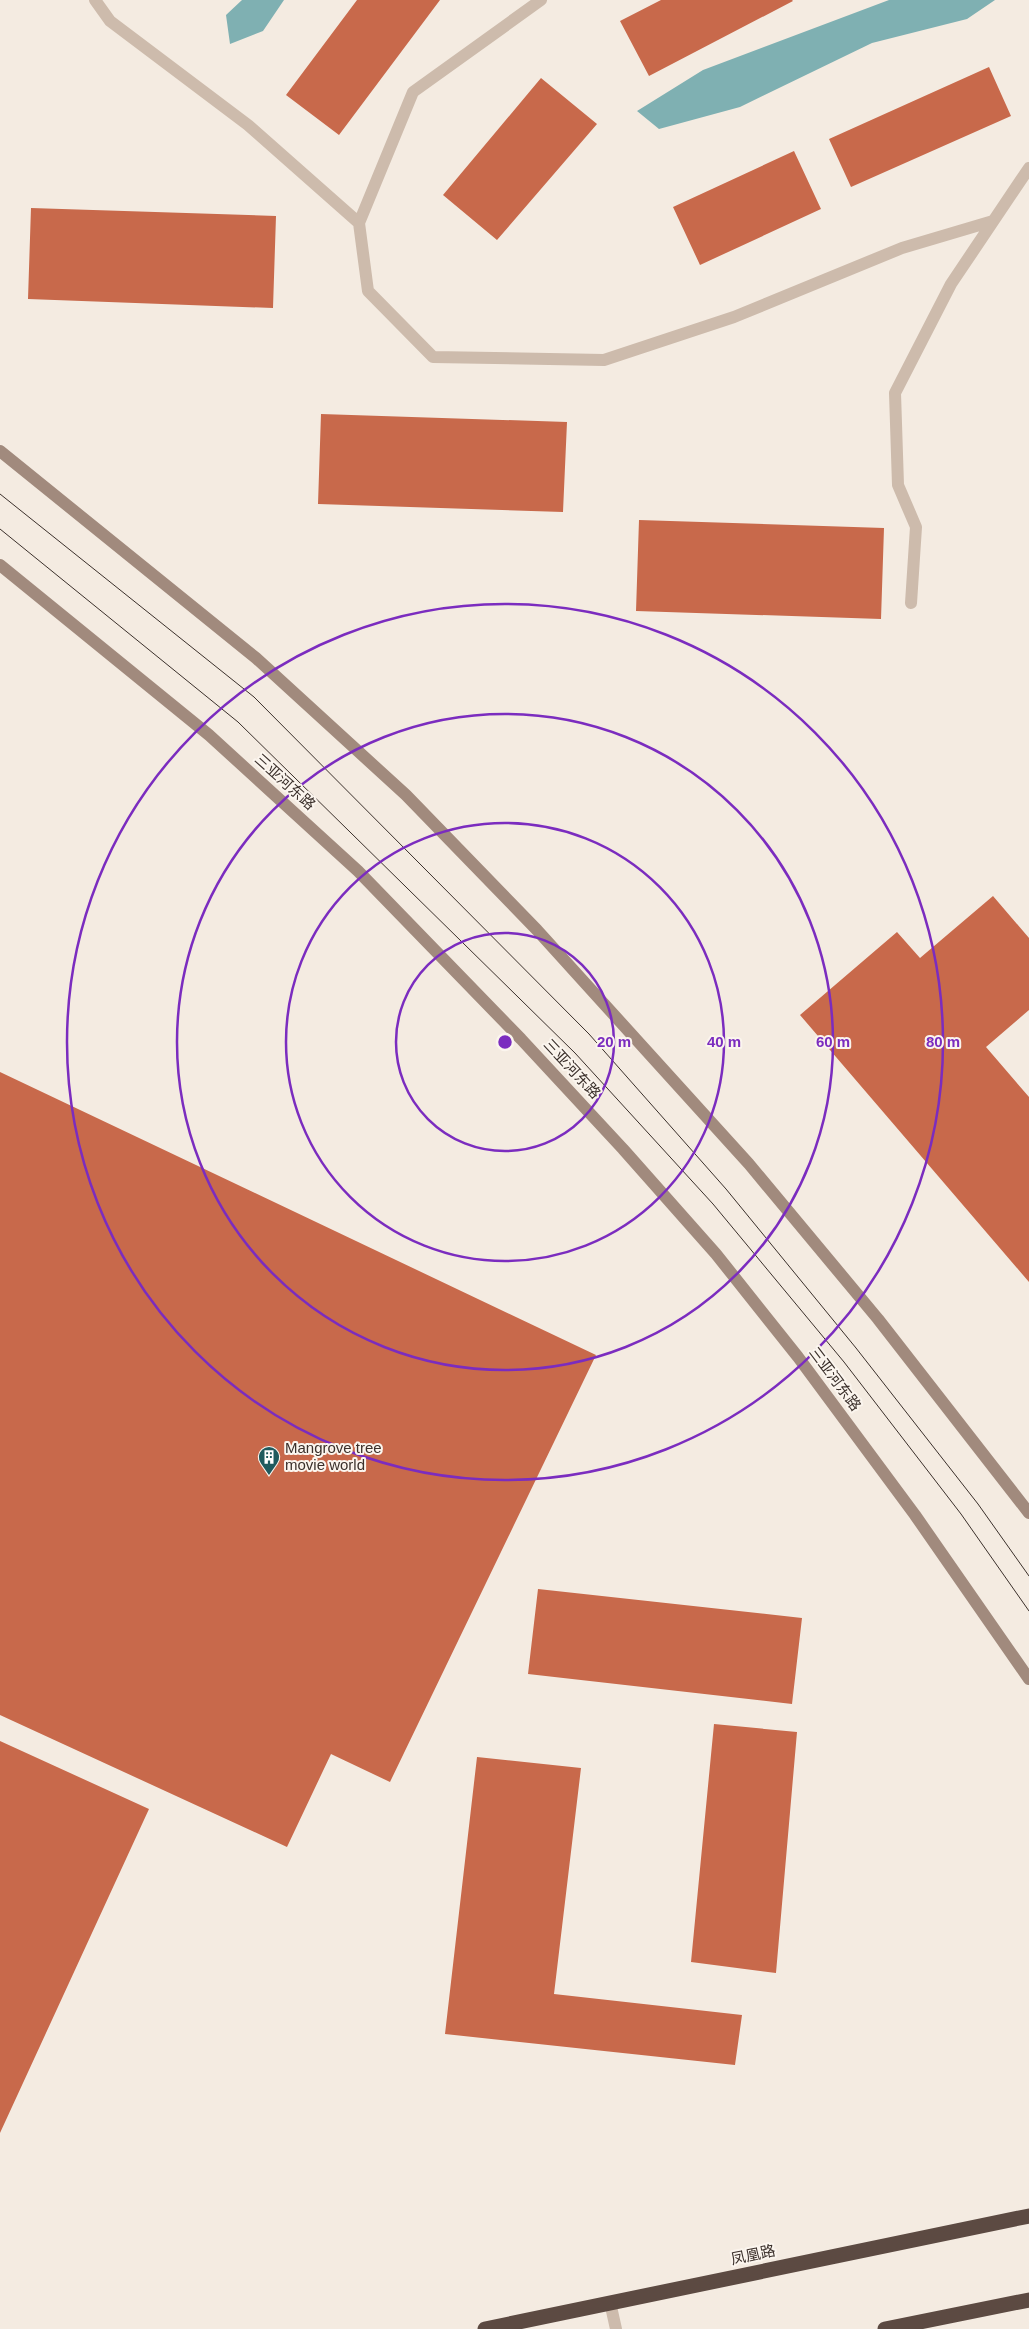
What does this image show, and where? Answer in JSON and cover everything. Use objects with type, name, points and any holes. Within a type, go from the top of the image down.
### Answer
[{"type":"highway","name":"凤凰路","points":[[485,2329],[1029,2216]]},
{"type":"highway","points":[[885,2329],[1029,2300]]},
{"type":"main road","points":[[0,451],[256,658],[406,795],[538,930],[749,1164],[878,1319],[1029,1513]]},
{"type":"main road","name":"三亚河东路","points":[[0,565],[208,735],[358,871],[521,1038],[716,1254],[798,1357],[915,1515],[1029,1679]]},
{"type":"street","points":[[95,0],[110,21],[248,125],[359,223]]},
{"type":"street","points":[[541,0],[413,92],[359,223],[368,291],[434,356],[604,360],[734,317],[902,248],[993,221]]},
{"type":"street","points":[[911,603],[916,527],[898,485],[895,393],[951,284],[1029,168]]},
{"type":"street","points":[[610,2302],[616,2329]]},
{"type":"water","points":[[242,0],[284,0],[263,31],[230,44],[226,15]]},
{"type":"water","points":[[889,0],[995,0],[967,19],[872,43],[740,107],[659,129],[637,111],[703,70]]},
{"type":"building","points":[[357,0],[440,0],[339,135],[286,95]]},
{"type":"building","points":[[661,0],[793,1],[649,76],[620,21]]},
{"type":"building","points":[[989,67],[1011,116],[851,187],[829,139]]},
{"type":"building","points":[[541,78],[597,124],[497,240],[443,195]]},
{"type":"building","points":[[794,151],[821,209],[700,265],[673,207]]},
{"type":"building","points":[[31,208],[276,216],[273,308],[28,299]]},
{"type":"building","points":[[321,414],[567,422],[563,512],[318,504]]},
{"type":"building","points":[[639,520],[884,528],[881,619],[636,611]]},
{"type":"building","points":[[993,896],[1029,938],[1029,1010],[986,1047],[1029,1097],[1029,1282],[800,1015],[897,932],[920,958]]},
{"type":"building","name":"Mangrove tree movie world","points":[[0,1072],[596,1355],[390,1782],[331,1754],[287,1847],[0,1715]]},
{"type":"building","points":[[538,1589],[802,1618],[792,1704],[528,1674]]},
{"type":"building","points":[[714,1724],[797,1732],[776,1973],[691,1962]]},
{"type":"building","points":[[0,1741],[149,1809],[0,2133]]},
{"type":"building","points":[[477,1757],[581,1768],[554,1994],[742,2015],[735,2065],[445,2034]]},
{"type":"tram line","points":[[0,494],[254,697],[589,1034],[726,1189],[856,1348],[978,1504],[1029,1576]]},
{"type":"tram line","points":[[0,529],[238,722],[575,1053],[713,1204],[844,1362],[961,1514],[1029,1611]]},
{"type":"place","name":"Mangrove tree movie world","points":[[269,1476]]}]
